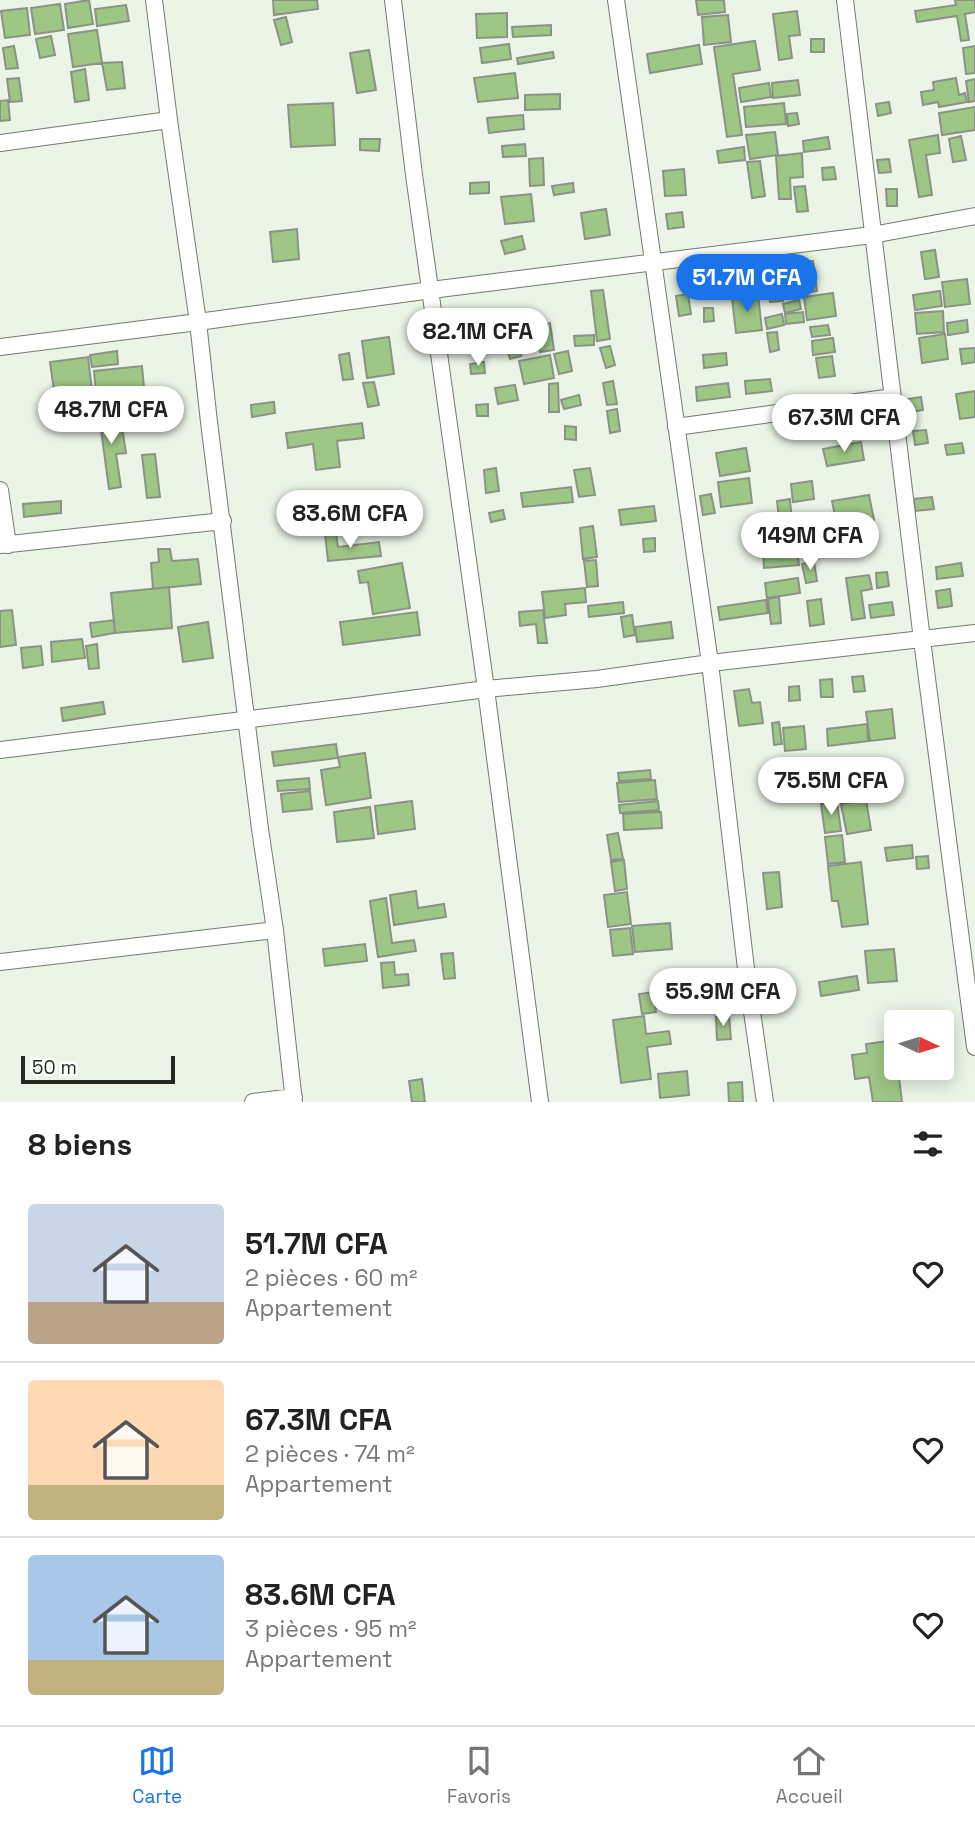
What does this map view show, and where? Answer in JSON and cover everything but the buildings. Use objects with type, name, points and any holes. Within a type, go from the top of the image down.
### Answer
[{"type":"street","points":[[154,0],[198,322],[294,1100],[253,1102]]},
{"type":"street","points":[[393,0],[414,175],[540,1102]]},
{"type":"street","points":[[616,0],[710,663],[747,977],[765,1102]]},
{"type":"street","points":[[845,0],[922,640],[975,1047]]},
{"type":"street","points":[[0,144],[169,120]]},
{"type":"street","points":[[0,347],[872,235],[975,216]]},
{"type":"street","points":[[676,427],[892,397]]},
{"type":"street","points":[[0,490],[4,545],[223,521]]},
{"type":"street","points":[[0,750],[485,689],[597,679],[710,663],[975,634]]},
{"type":"street","points":[[0,962],[275,930]]}]
